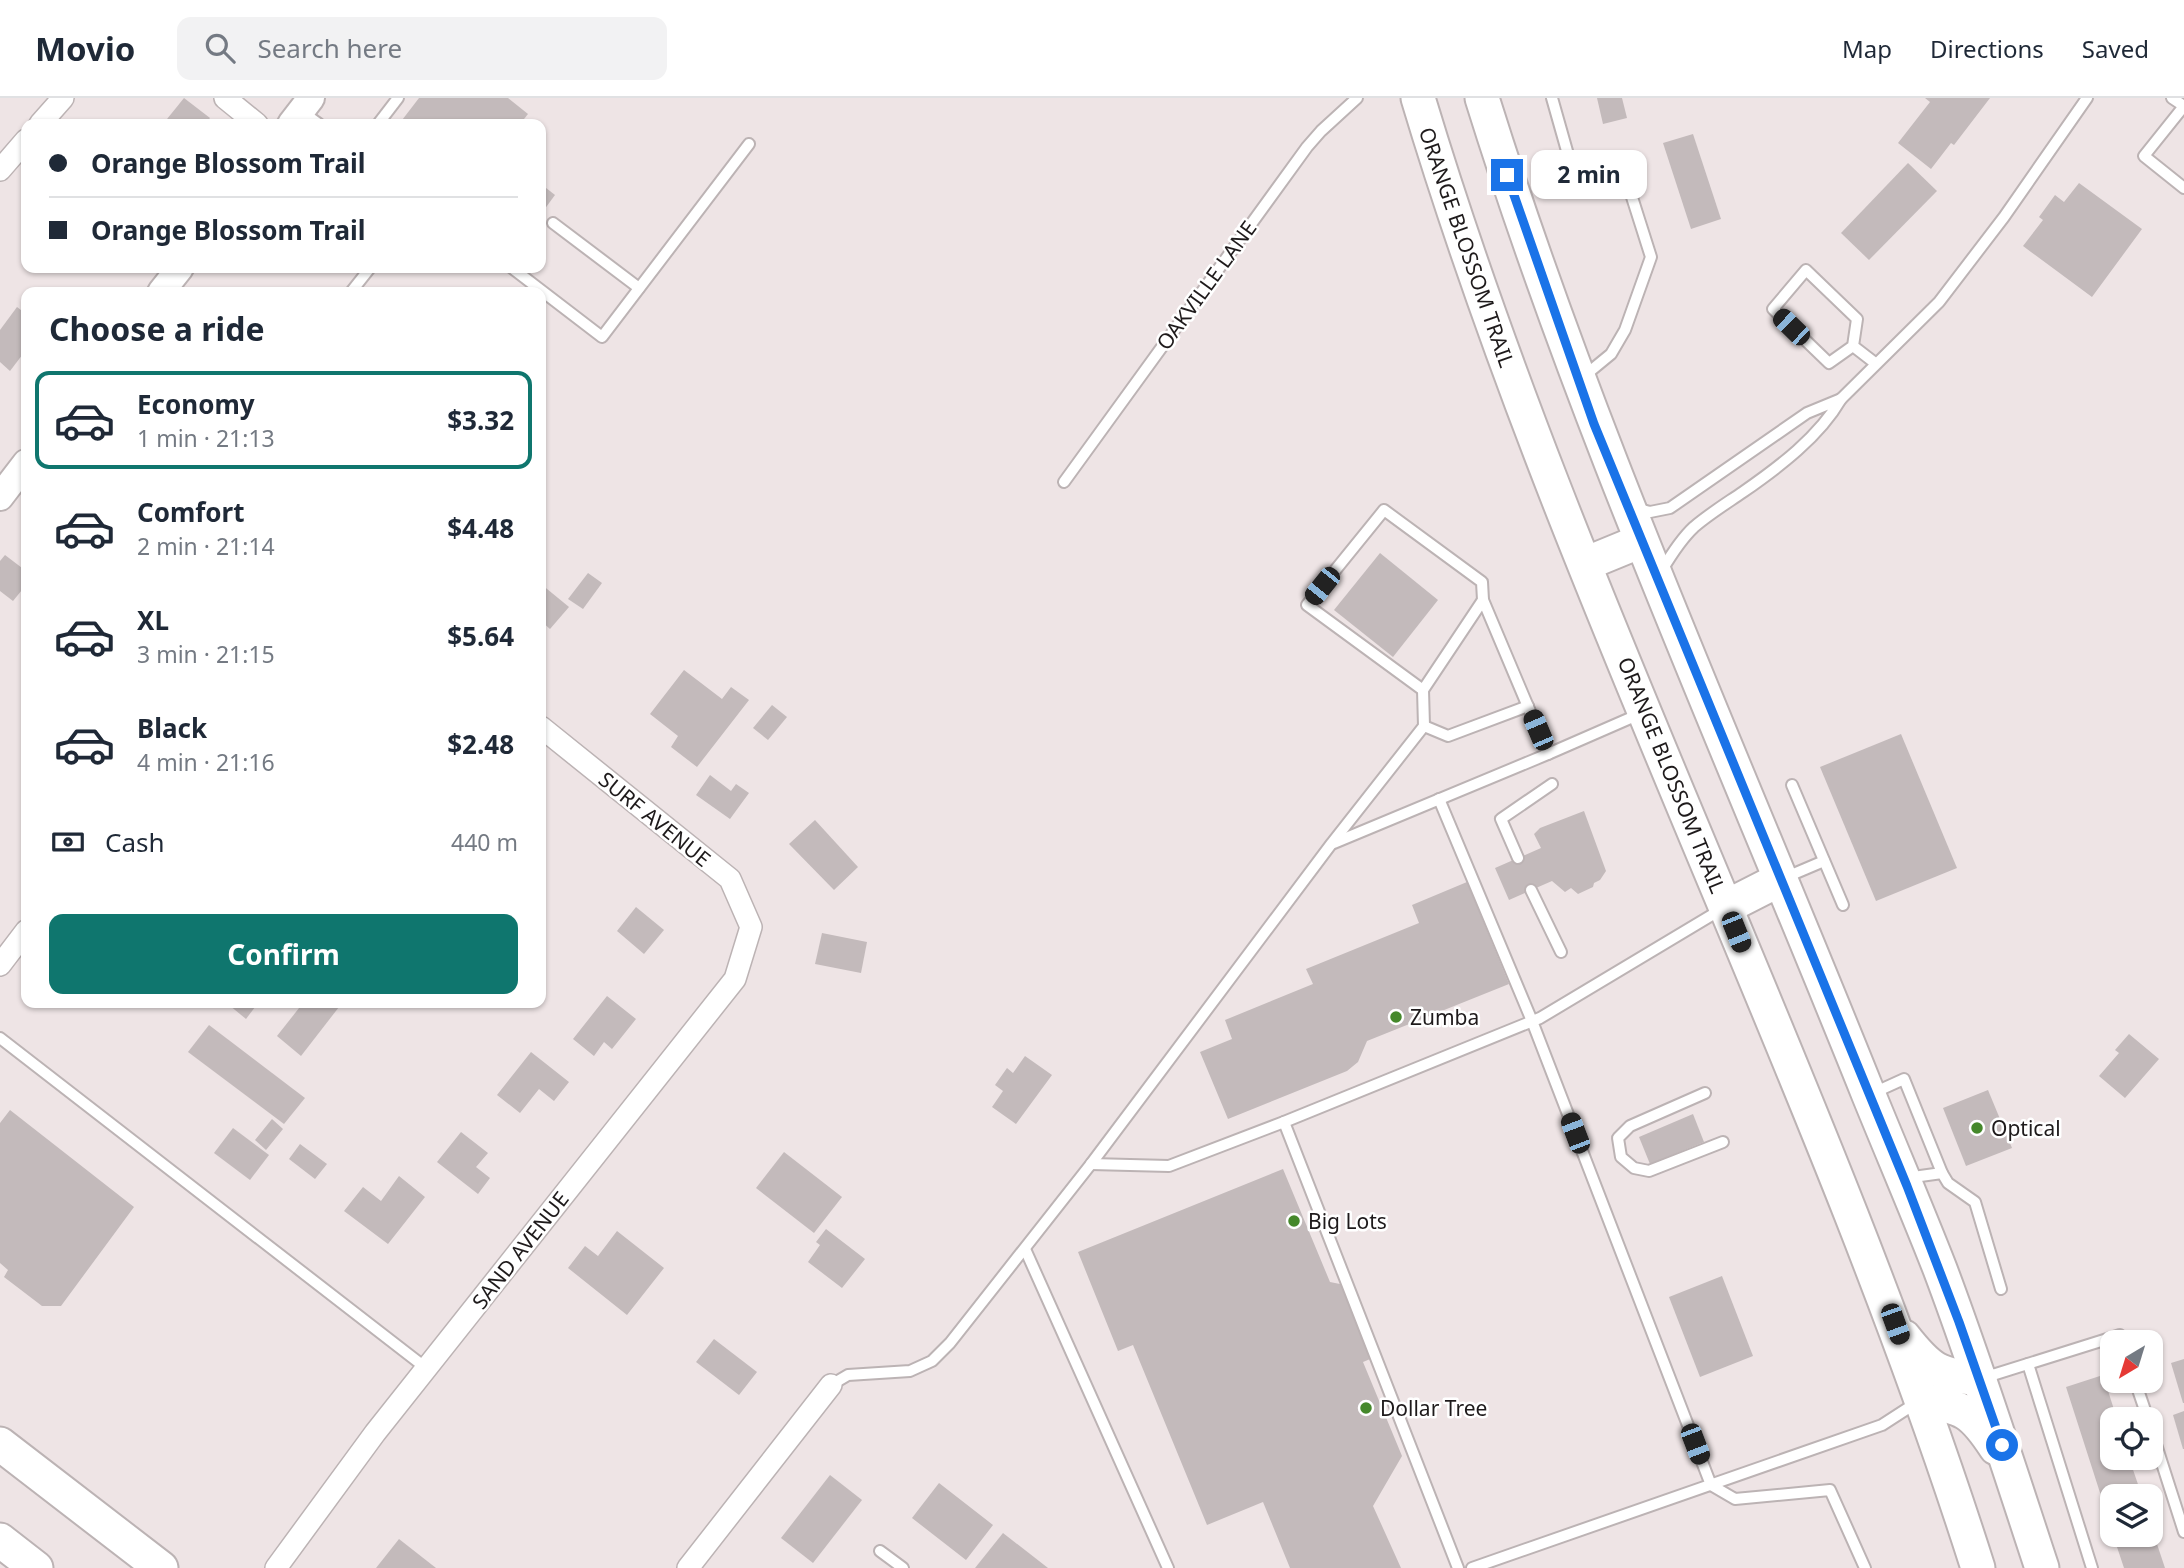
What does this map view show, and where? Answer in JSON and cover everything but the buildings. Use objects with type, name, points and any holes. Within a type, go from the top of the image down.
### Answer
[{"type":"main road","name":"ORANGE BLOSSOM TRAIL","points":[[1418,98],[1484,302],[1533,435],[1848,1204],[1895,1324],[1978,1568]]},
{"type":"main road","points":[[1482,98],[1578,381],[1627,507],[1940,1270],[1980,1379],[2042,1568]]},
{"type":"main road","points":[[1585,564],[1641,541]]},
{"type":"main road","points":[[1726,907],[1781,879]]},
{"type":"main road","points":[[1895,1324],[1924,1363],[1950,1376],[1980,1379]]},
{"type":"main road","points":[[1922,1400],[1955,1406],[1980,1423],[2009,1467]]},
{"type":"main road","points":[[0,1444],[161,1568]]},
{"type":"main road","points":[[0,1540],[36,1568]]},
{"type":"street","points":[[44,119],[63,98]]},
{"type":"street","points":[[225,98],[251,119]]},
{"type":"street","points":[[0,170],[21,146]]},
{"type":"street","points":[[165,287],[176,273]]},
{"type":"street","points":[[0,497],[21,470]]},
{"type":"street","name":"SURF AVENUE","points":[[546,731],[730,879],[751,927]]},
{"type":"street","name":"SAND AVENUE","points":[[276,1568],[375,1433],[734,979],[751,927]]},
{"type":"street","points":[[0,965],[21,938]]},
{"type":"street","points":[[688,1568],[831,1385]]},
{"type":"lane","points":[[382,119],[398,98]]},
{"type":"lane","name":"OAKVILLE LANE","points":[[1064,482],[1307,147],[1338,113],[1357,98]]},
{"type":"lane","points":[[1552,98],[1569,158]]},
{"type":"lane","points":[[1657,579],[1675,548],[1693,528],[1746,490],[1814,435],[1875,363],[1940,302],[2004,217],[2087,98]]},
{"type":"lane","points":[[2172,98],[2184,106],[2144,156],[2184,188]]},
{"type":"lane","points":[[546,294],[602,337],[749,144]]},
{"type":"lane","points":[[1578,381],[1611,354],[1625,330],[1651,257],[1631,194]]},
{"type":"lane","points":[[553,223],[639,288]]},
{"type":"lane","points":[[1806,270],[1857,319],[1853,346],[1829,363],[1773,309],[1806,270]]},
{"type":"lane","points":[[355,287],[366,273]]},
{"type":"lane","points":[[519,273],[537,287]]},
{"type":"lane","points":[[1853,346],[1875,363]]},
{"type":"lane","points":[[1627,507],[1650,512],[1670,508],[1807,413],[1842,399]]},
{"type":"lane","points":[[1423,690],[1307,605],[1384,510],[1482,582],[1483,600],[1548,754]]},
{"type":"lane","points":[[831,1385],[848,1375],[910,1371],[932,1361],[950,1343],[1091,1164],[1332,843],[1424,726],[1423,690],[1483,600]]},
{"type":"lane","points":[[1424,726],[1448,736],[1528,706]]},
{"type":"lane","points":[[1332,843],[1646,712]]},
{"type":"lane","points":[[1518,858],[1501,820],[1552,784]]},
{"type":"lane","points":[[1792,785],[1843,905]]},
{"type":"lane","points":[[1439,799],[1532,1021],[1711,1485],[1735,1499],[1830,1490],[1865,1568]]},
{"type":"lane","points":[[1781,879],[1824,861]]},
{"type":"lane","points":[[1531,890],[1561,952]]},
{"type":"lane","points":[[1091,1164],[1169,1166],[1284,1122],[1532,1021],[1726,907]]},
{"type":"lane","points":[[0,1038],[426,1368]]},
{"type":"lane","points":[[1869,1095],[1904,1079],[1942,1173],[1948,1183],[1975,1202],[2001,1289]]},
{"type":"lane","points":[[1704,1093],[1630,1126],[1619,1138],[1621,1157],[1634,1168],[1649,1171],[1723,1142]]},
{"type":"lane","points":[[1284,1122],[1458,1568]]},
{"type":"lane","points":[[1904,1179],[1942,1173]]},
{"type":"lane","points":[[1025,1248],[1168,1568]]},
{"type":"lane","points":[[1980,1379],[2100,1341]]},
{"type":"lane","points":[[2028,1364],[2092,1568]]},
{"type":"lane","points":[[1472,1568],[1882,1425],[1922,1400]]},
{"type":"lane","points":[[2163,1466],[2183,1528]]},
{"type":"lane","points":[[880,1551],[903,1568]]},
{"type":"place","name":"Zumba","points":[[1396,1017]]},
{"type":"place","name":"Optical","points":[[1977,1128]]},
{"type":"place","name":"Big Lots","points":[[1294,1221]]},
{"type":"place","name":"Dollar Tree","points":[[1366,1408]]},
{"type":"route","points":[[1507,175],[1594,424],[1907,1186],[2002,1445]]}]
